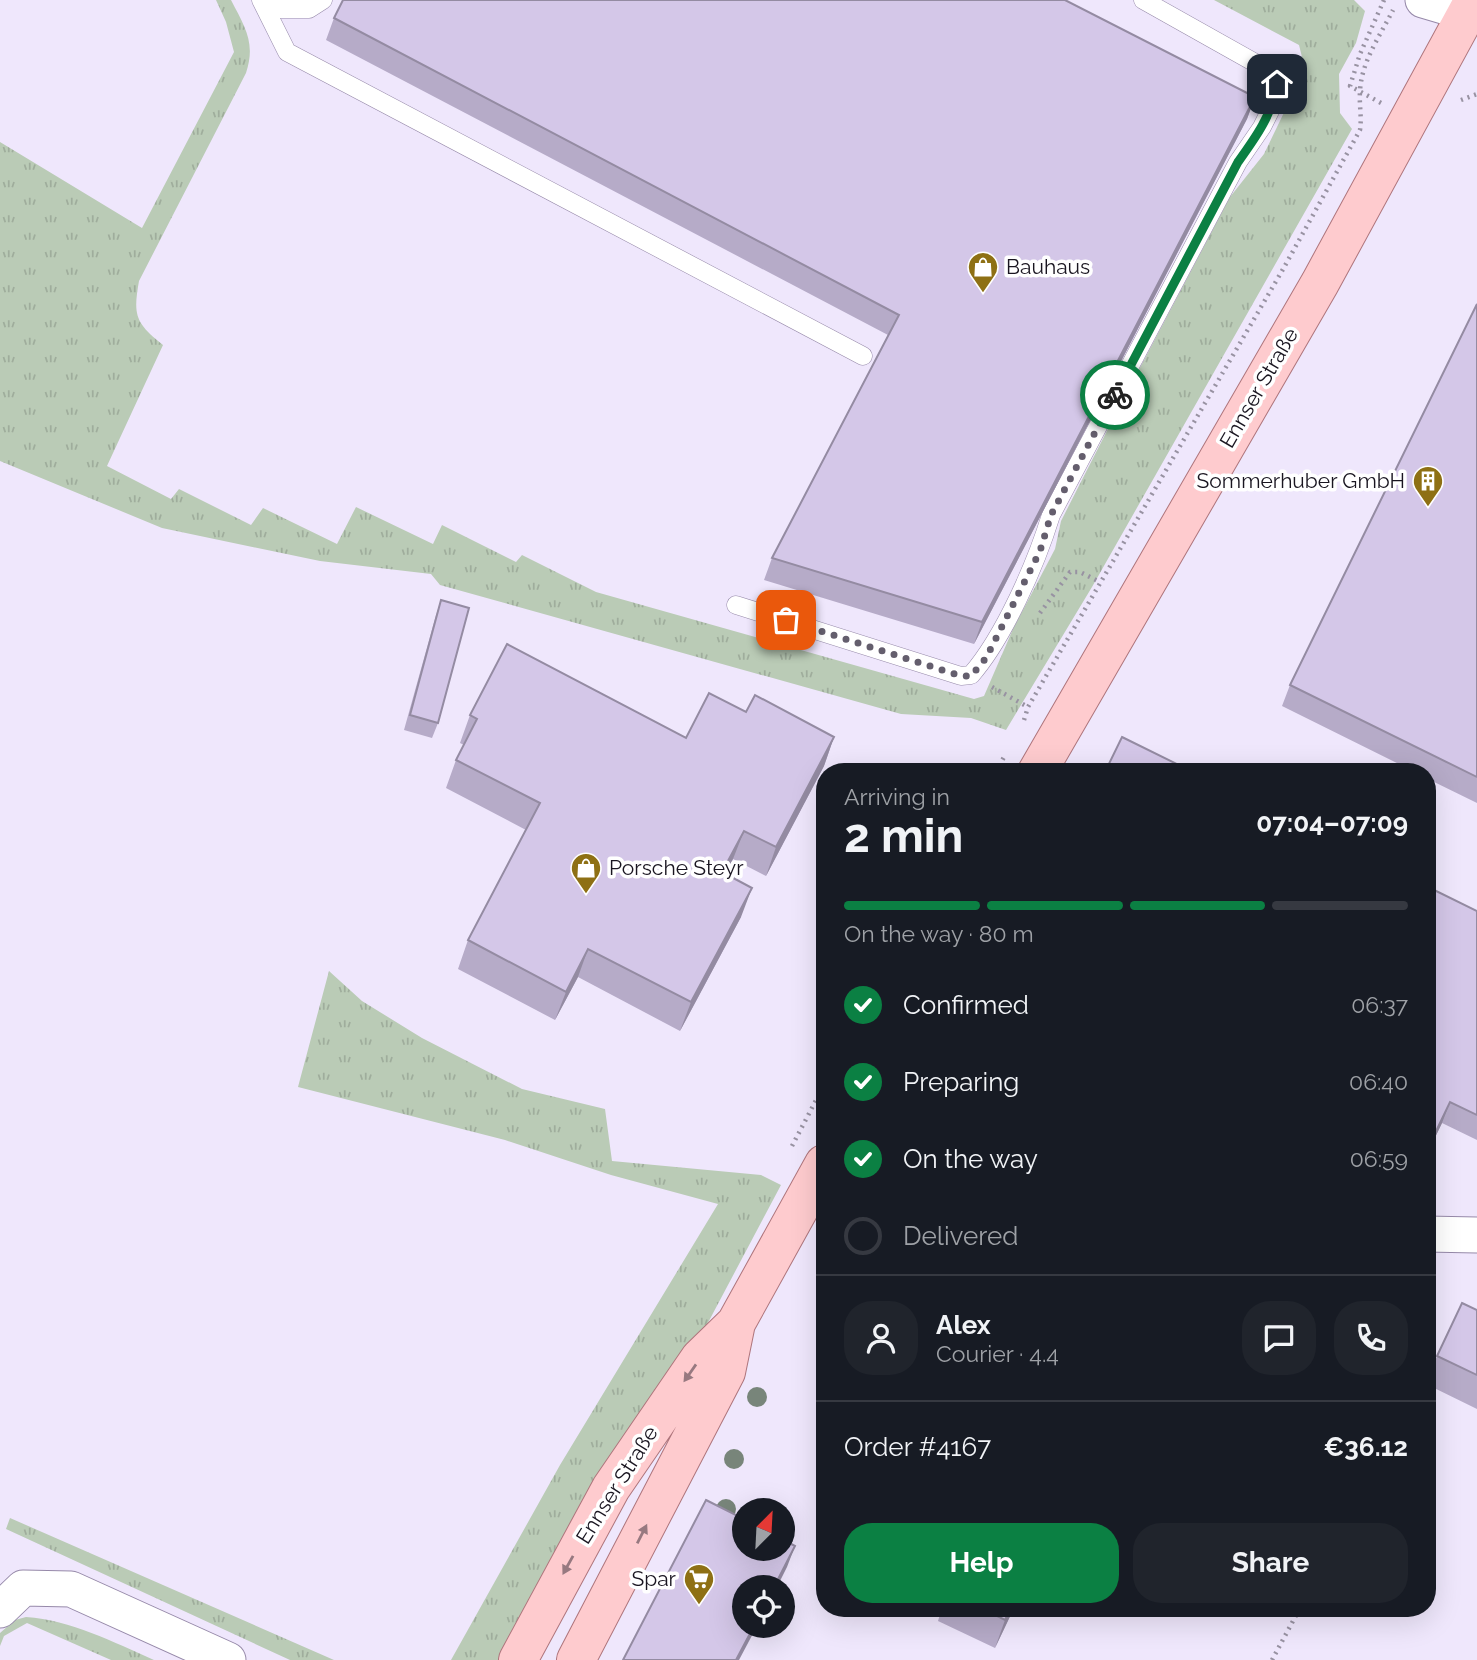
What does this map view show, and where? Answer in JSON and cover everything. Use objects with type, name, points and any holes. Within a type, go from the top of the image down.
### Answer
[{"type":"main road","name":"Ennser Straße","points":[[1022,761],[1320,283],[1469,7]]},
{"type":"main road","name":"Ennser Straße","points":[[518,1660],[611,1488],[700,1358],[736,1323],[816,1178]]},
{"type":"main road","name":"Ennser Straße","points":[[576,1660],[726,1372],[736,1323]]},
{"type":"street","points":[[1423,0],[1469,7]]},
{"type":"street","points":[[1436,1234],[1477,1235]]},
{"type":"street","points":[[0,1610],[23,1588],[71,1589],[228,1660]]},
{"type":"lane","points":[[264,4],[309,9],[323,0]]},
{"type":"lane","points":[[736,605],[961,676],[971,676],[986,658],[1040,551],[1051,515],[1238,162],[1273,105],[1277,84],[1273,73],[1143,0]]},
{"type":"lane","points":[[264,4],[287,52],[863,356]]},
{"type":"path","points":[[1384,0],[1360,54],[1350,86],[1410,119]]},
{"type":"path","points":[[1019,729],[1028,707],[1282,271],[1360,131],[1363,113],[1360,92],[1366,61],[1398,0]]},
{"type":"path","points":[[1039,615],[1070,572],[1080,572],[1100,582]]},
{"type":"path","points":[[971,676],[1028,707]]},
{"type":"path","points":[[1272,1660],[1295,1617]]},
{"type":"green space","points":[[216,0],[231,0],[248,35],[249,62],[246,73],[139,281],[136,302],[138,318],[163,345],[107,466],[171,499],[179,489],[251,525],[263,508],[337,544],[356,507],[433,544],[442,525],[516,562],[522,555],[596,592],[974,699],[984,696],[1013,629],[1055,549],[1061,521],[1114,417],[1230,197],[1264,154],[1305,69],[1299,45],[1214,0],[1354,0],[1365,11],[1356,43],[1339,74],[1340,113],[1352,129],[1092,587],[1006,730],[971,718],[901,714],[440,585],[431,574],[320,561],[162,528],[0,461],[0,142],[142,228],[234,52],[226,22]]},
{"type":"green space","points":[[329,971],[362,1001],[422,1038],[522,1089],[605,1109],[612,1161],[761,1175],[781,1185],[702,1334],[586,1497],[543,1573],[499,1660],[451,1660],[560,1465],[718,1204],[611,1175],[505,1140],[298,1087]]},
{"type":"green space","points":[[10,1518],[334,1660],[290,1660],[6,1529]]},
{"type":"green space","points":[[26,1617],[75,1627],[154,1660],[111,1660],[27,1623],[4,1636],[0,1646],[0,1633],[15,1620]]},
{"type":"building","name":"Bauhaus","points":[[343,0],[1065,0],[1255,97],[982,622],[772,558],[899,315],[334,18]]},
{"type":"building","name":"Sommerhuber GmbH","points":[[1477,304],[1477,777],[1290,685]]},
{"type":"building","points":[[441,600],[469,608],[438,723],[410,715]]},
{"type":"building","points":[[507,644],[686,738],[709,693],[746,712],[755,695],[834,737],[820,763],[816,763],[816,771],[776,847],[744,831],[722,872],[752,888],[691,1002],[588,949],[566,992],[468,940],[540,803],[456,760],[477,719],[470,715]]},
{"type":"building","points":[[1122,737],[1175,763],[1109,763]]},
{"type":"building","points":[[1436,891],[1477,911],[1477,1115],[1450,1102],[1436,1131]]},
{"type":"building","points":[[1462,1303],[1477,1310],[1477,1375],[1437,1356]]},
{"type":"building","name":"Spar","points":[[706,1500],[732,1513],[732,1561],[787,1561],[780,1575],[732,1575],[732,1638],[748,1638],[736,1660],[623,1660]]},
{"type":"way so far","points":[[786,620],[961,676],[971,676],[986,658],[1040,551],[1051,515],[1115,395]]},
{"type":"place","name":"Bauhaus","points":[[983,294]]},
{"type":"place","name":"Sommerhuber GmbH","points":[[1428,508]]},
{"type":"place","name":"Porsche Steyr","points":[[586,895]]},
{"type":"place","name":"Spar","points":[[699,1606]]},
{"type":"route","points":[[1115,395],[1238,162],[1262,127],[1273,105],[1277,84]]}]
